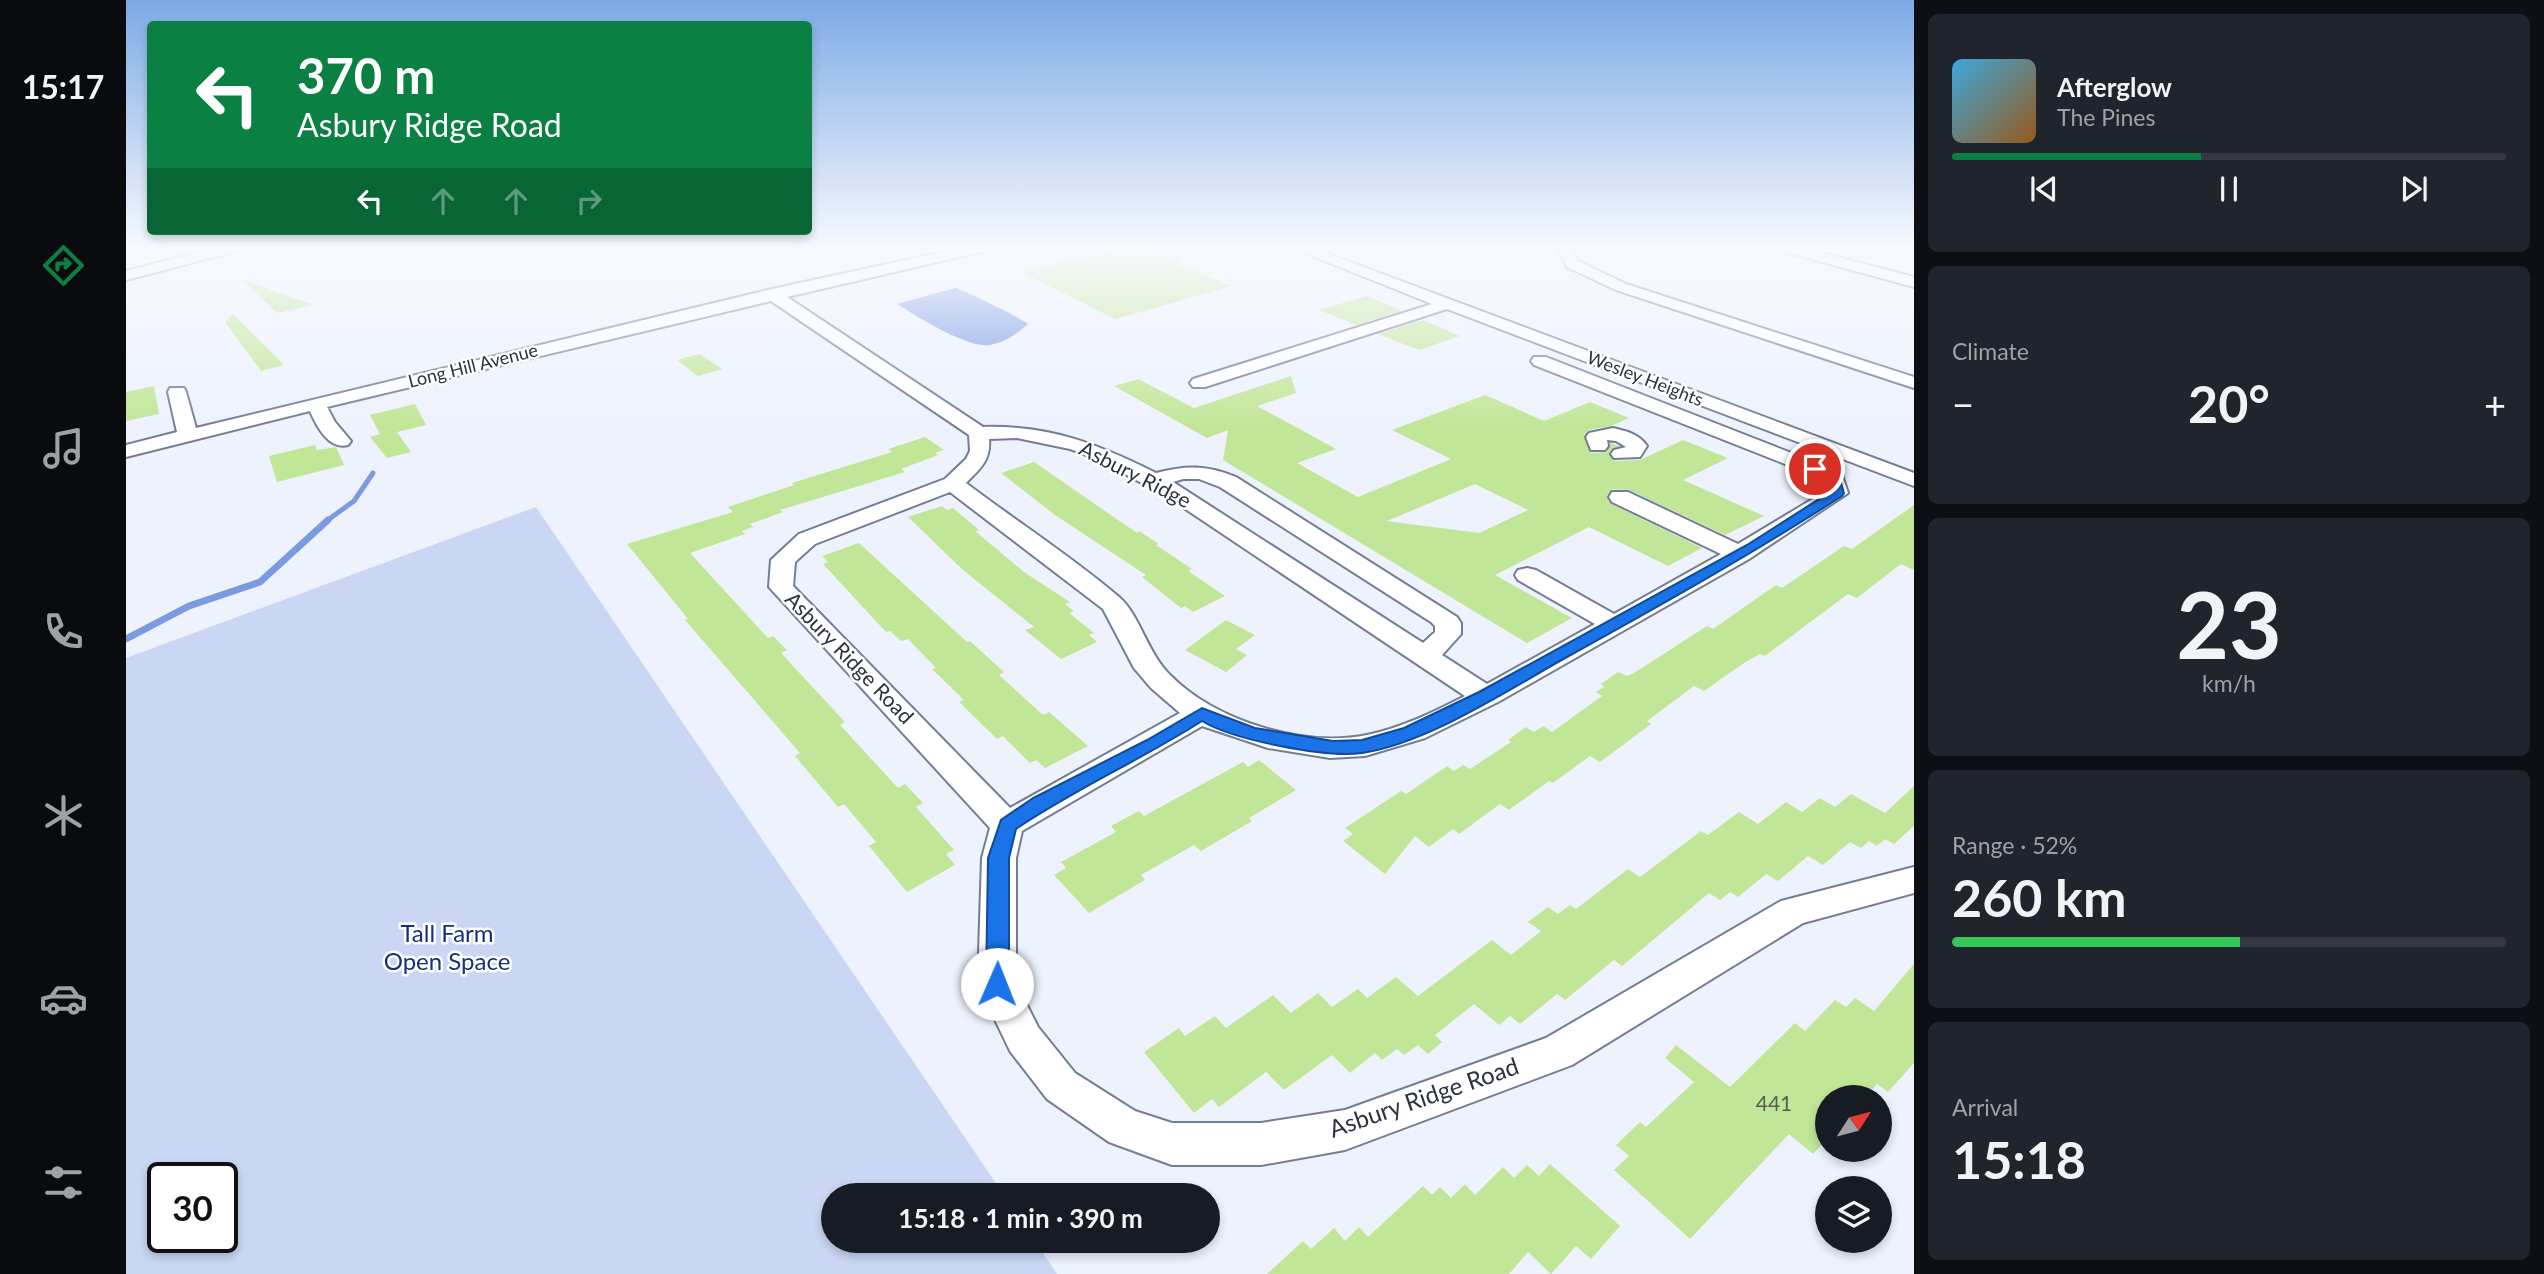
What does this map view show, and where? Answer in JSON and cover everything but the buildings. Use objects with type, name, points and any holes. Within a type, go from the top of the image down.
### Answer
[{"type":"street","name":"Long Hill Avenue","points":[[126,451],[724,306]]},
{"type":"street","points":[[790,306],[929,397],[979,433]]},
{"type":"street","points":[[1199,383],[1439,306]]},
{"type":"street","name":"Wesley Heights","points":[[1453,306],[1914,481]]},
{"type":"street","points":[[1680,306],[1914,383]]},
{"type":"street","points":[[953,484],[1112,604],[1122,617],[1136,649],[1151,673],[1215,722],[1283,740],[1333,747],[1362,746],[1410,732],[1485,696],[1741,554],[1837,493],[1835,480],[1804,465],[1649,428],[1540,361]]},
{"type":"street","points":[[177,392],[188,435]]},
{"type":"street","points":[[316,404],[326,424],[341,441]]},
{"type":"street","points":[[1598,446],[1595,440],[1600,435],[1649,428],[1711,404]]},
{"type":"street","name":"Asbury Ridge","points":[[979,433],[1017,432],[1075,444],[1102,454],[1244,535],[1485,696]]},
{"type":"street","name":"Asbury Ridge Road","points":[[979,433],[980,451],[975,462],[953,484],[807,539],[783,560],[781,587],[1007,825],[999,858],[997,984],[1024,1039],[1061,1086],[1124,1128],[1171,1144],[1261,1144],[1345,1130],[1558,1052],[1793,911],[1914,880]]},
{"type":"street","points":[[1153,481],[1183,472],[1209,473],[1440,617],[1448,623],[1448,634],[1425,656]]},
{"type":"street","points":[[1620,497],[1741,554]]},
{"type":"street","points":[[1527,575],[1614,624]]},
{"type":"street","points":[[1007,825],[1040,803],[1153,744],[1202,713]]},
{"type":"green space","name":"Tall Farm Open Space","points":[[536,507],[996,1183],[821,1183],[821,1253],[1043,1253],[1057,1274],[126,1274],[126,658]]},
{"type":"water","points":[[901,306],[997,306],[1028,324],[1005,340],[980,345],[968,342]]},
{"type":"waterway","points":[[325,522],[354,501],[373,473]]},
{"type":"waterway","points":[[126,639],[189,606],[260,582],[328,520]]},
{"type":"route","points":[[997,984],[999,858],[1007,825],[1040,803],[1153,744],[1202,713],[1215,722],[1254,734],[1311,745],[1362,746],[1410,732],[1485,696],[1752,548],[1837,493],[1835,480],[1815,469]]}]
